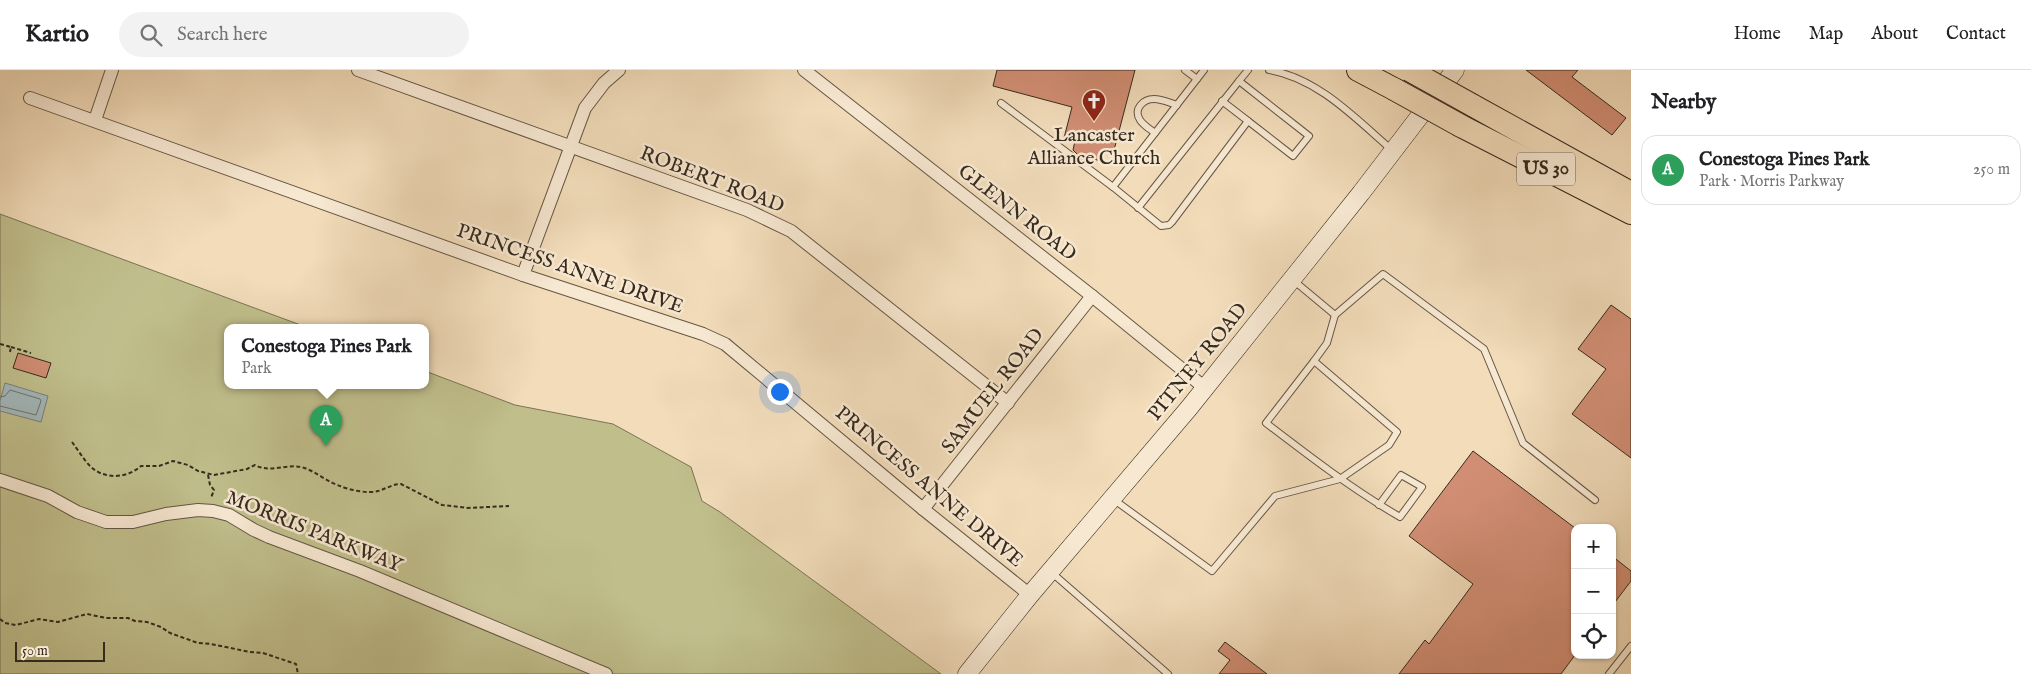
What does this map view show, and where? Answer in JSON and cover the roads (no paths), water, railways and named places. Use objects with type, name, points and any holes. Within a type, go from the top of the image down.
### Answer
[{"type":"highway","name":"US 30","points":[[1358,70],[1461,126],[1631,213]]},
{"type":"highway","name":"US 30","points":[[1409,70],[1631,193]]},
{"type":"highway","points":[[1581,165],[1631,189]]},
{"type":"main road","name":"PITNEY ROAD","points":[[967,674],[1030,595],[1205,388],[1455,70]]},
{"type":"street","points":[[95,120],[112,70]]},
{"type":"street","name":"ROBERT ROAD","points":[[358,70],[747,210],[791,231],[1008,403]]},
{"type":"street","points":[[523,275],[585,108],[604,83],[619,70]]},
{"type":"street","name":"GLENN ROAD","points":[[804,70],[1092,296],[1205,388]]},
{"type":"street","name":"PRINCESS ANNE DRIVE","points":[[30,98],[523,275],[703,334],[725,344],[923,509],[1030,595]]},
{"type":"street","name":"SAMUEL ROAD","points":[[923,509],[1092,296]]},
{"type":"street","name":"MORRIS PARKWAY","points":[[0,480],[48,496],[77,512],[106,522],[133,522],[166,514],[198,510],[208,510],[229,515],[269,537],[360,570],[606,674]]},
{"type":"lane","points":[[1185,70],[1197,79]]},
{"type":"lane","points":[[1112,188],[1204,70]]},
{"type":"lane","points":[[1138,208],[1248,70]]},
{"type":"lane","points":[[1269,70],[1286,74],[1312,86],[1338,104],[1393,151]]},
{"type":"lane","points":[[1222,101],[1293,156],[1309,136],[1239,81]]},
{"type":"lane","points":[[1155,133],[1143,124],[1138,116],[1138,108],[1141,104],[1145,101],[1156,99],[1177,105]]},
{"type":"lane","points":[[1001,102],[1161,226],[1169,225],[1248,121]]},
{"type":"lane","points":[[1379,505],[1401,475],[1422,487],[1400,517],[1379,505],[1340,479],[1266,423],[1327,343],[1335,315],[1382,274],[1484,349],[1523,443],[1595,500]]},
{"type":"lane","points":[[1292,279],[1335,315]]},
{"type":"lane","points":[[1112,499],[1212,570],[1275,496],[1340,479],[1389,445],[1397,432],[1314,362]]},
{"type":"lane","points":[[1050,572],[1168,674]]},
{"type":"lane","points":[[1609,674],[1631,646]]},
{"type":"water","points":[[5,383],[48,396],[41,422],[0,411],[0,401]]},
{"type":"place","name":"Lancaster Alliance Church","points":[[1094,122]]},
{"type":"place","name":"Conestoga Pines Park","points":[[326,446]]}]
